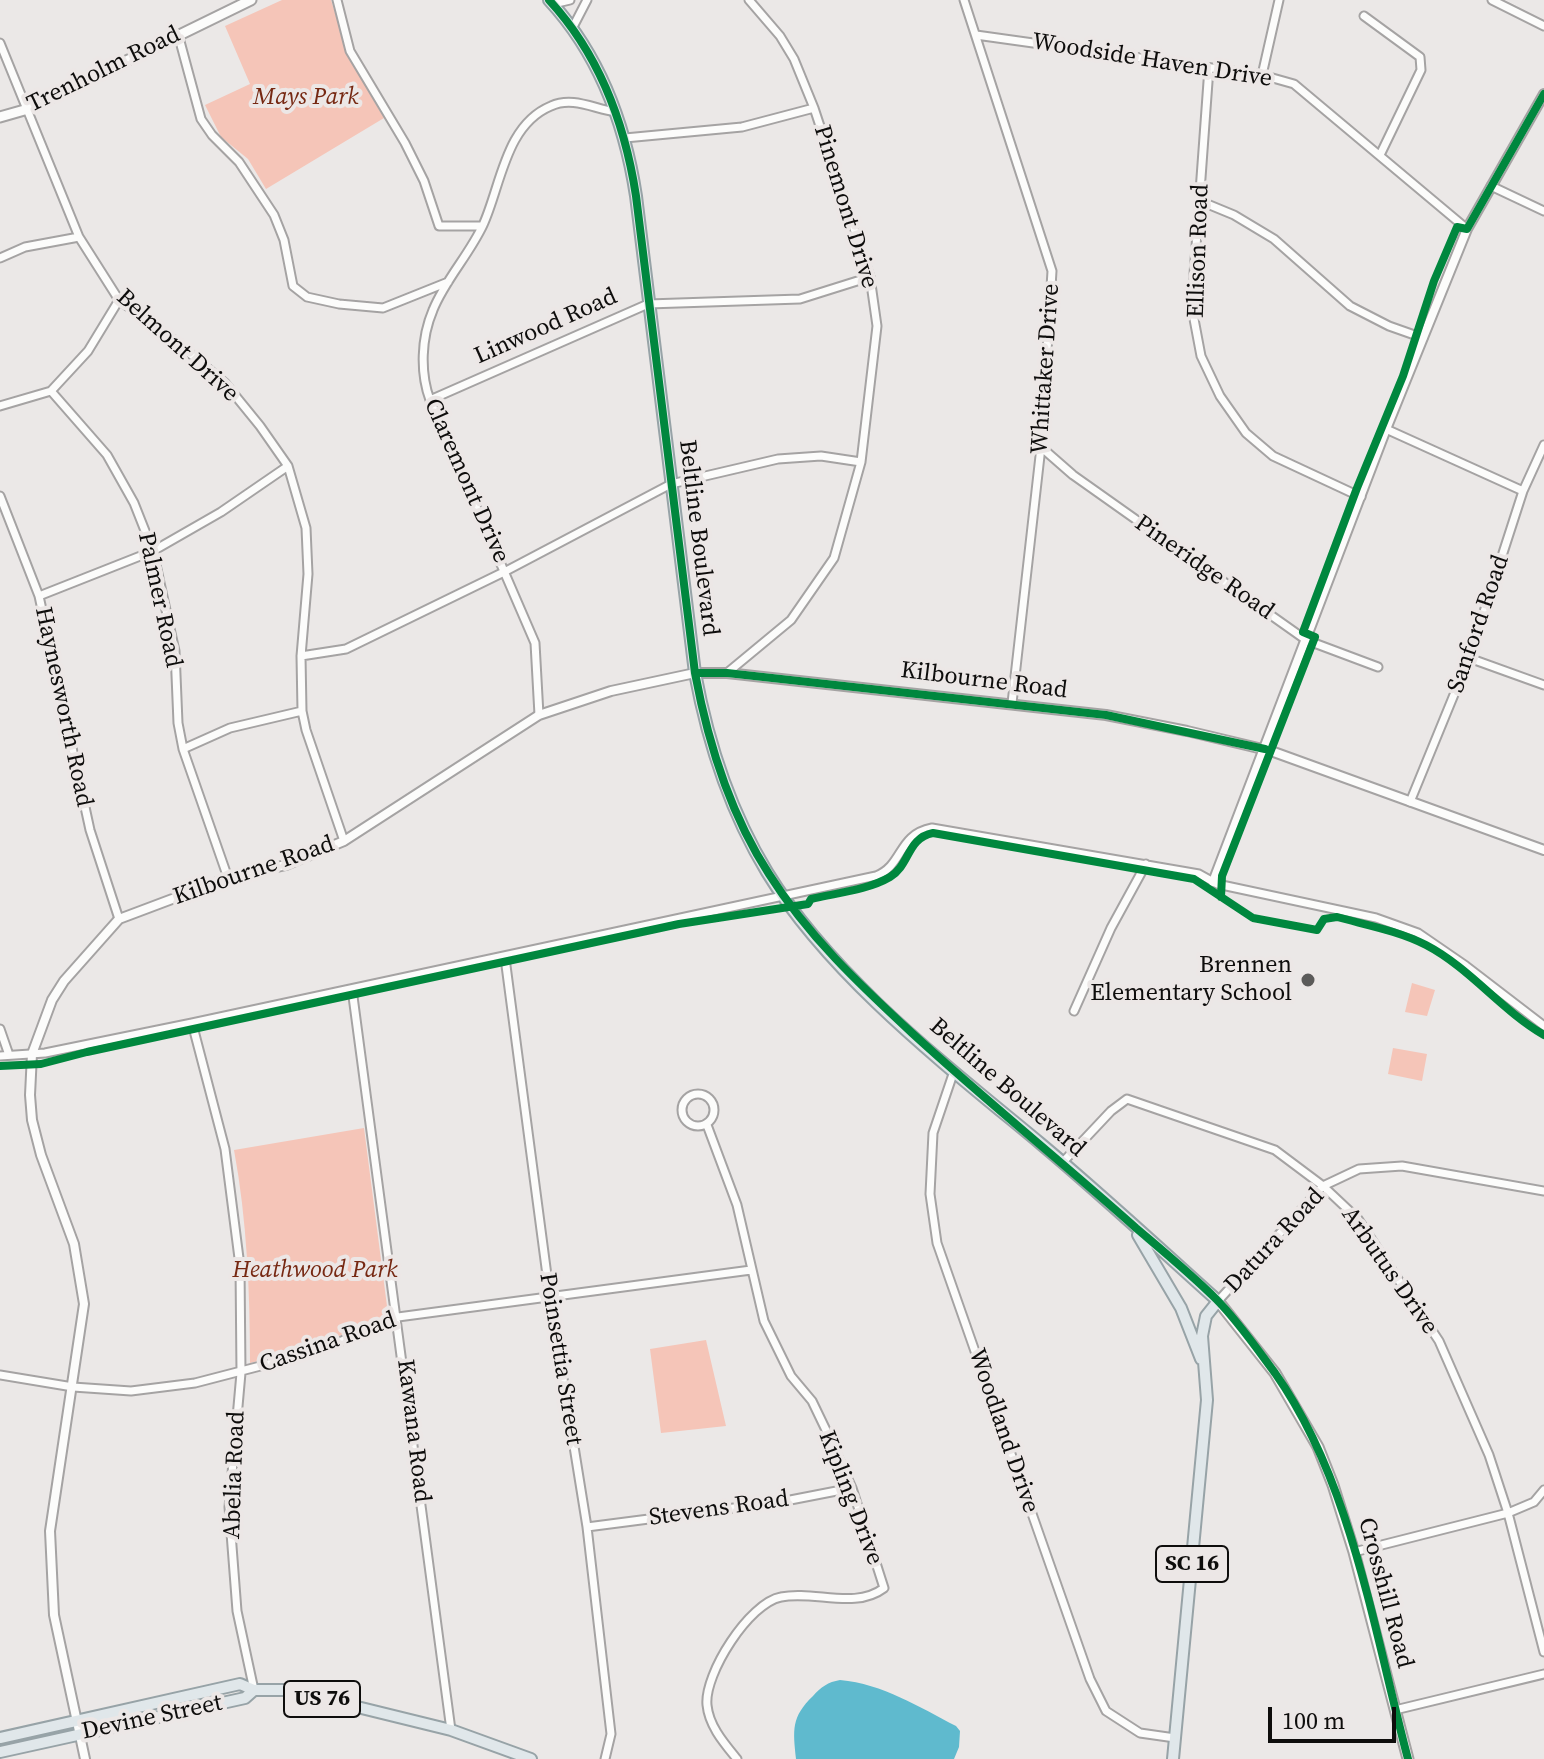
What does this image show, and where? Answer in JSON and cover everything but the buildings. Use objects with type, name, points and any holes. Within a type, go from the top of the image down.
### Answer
[{"type":"main road","name":"Trenholm Road","points":[[0,117],[28,109],[251,0]]},
{"type":"main road","name":"Beltline Boulevard","points":[[551,2],[596,66],[625,138],[636,196],[695,673],[707,729],[731,800],[752,845],[784,897],[840,966],[954,1071],[1130,1222]]},
{"type":"main road","name":"SC 16","points":[[1130,1222],[1181,1308],[1204,1368],[1207,1400],[1173,1759]]},
{"type":"main road","name":"Crosshill Road","points":[[1130,1222],[1218,1301],[1275,1373],[1318,1447],[1354,1552],[1408,1759]]},
{"type":"main road","name":"Datura Road","points":[[1204,1368],[1202,1336],[1206,1316],[1218,1301]]},
{"type":"main road","name":"Devine Street","points":[[0,1738],[240,1684],[254,1690],[288,1690],[451,1730],[531,1759]]},
{"type":"main road","name":"Devine Street","points":[[0,1752],[245,1698],[254,1690]]},
{"type":"main road","points":[[185,1694],[187,1710]]},
{"type":"street","points":[[337,0],[350,51],[405,143],[424,181],[439,226],[482,226]]},
{"type":"street","points":[[551,2],[570,0]]},
{"type":"street","points":[[572,29],[587,0]]},
{"type":"street","name":"Pinemont Drive","points":[[727,673],[791,620],[834,558],[861,462],[877,326],[870,277],[814,108],[794,59],[780,36],[749,0]]},
{"type":"street","name":"Whittaker Drive","points":[[964,0],[1052,271],[1041,447],[1012,703]]},
{"type":"street","points":[[1262,75],[1279,0]]},
{"type":"street","points":[[1492,0],[1544,26]]},
{"type":"street","points":[[1364,16],[1420,57],[1421,70],[1380,155]]},
{"type":"street","points":[[178,34],[201,119],[239,162],[274,215],[284,240],[293,286],[307,297],[383,308],[448,282]]},
{"type":"street","name":"Woodside Haven Drive","points":[[976,35],[1262,75],[1294,84],[1467,229]]},
{"type":"street","name":"Belmont Drive","points":[[0,43],[79,237],[119,300],[174,340],[225,383],[288,466],[306,528],[308,574],[301,656],[302,711],[344,841]]},
{"type":"street","name":"Ellison Road","points":[[1209,68],[1194,274],[1194,319],[1201,356],[1220,396],[1246,433],[1273,456],[1361,497]]},
{"type":"street","points":[[1213,882],[1386,429],[1467,229],[1544,94]]},
{"type":"street","name":"Claremont Drive","points":[[539,715],[535,643],[430,400],[425,386],[425,338],[433,310],[482,226],[512,145],[521,131],[550,106],[570,102],[616,112]]},
{"type":"street","points":[[625,138],[742,127],[814,108]]},
{"type":"street","points":[[1491,186],[1544,211]]},
{"type":"street","points":[[1200,201],[1234,215],[1274,239],[1350,306],[1389,326],[1423,338]]},
{"type":"street","points":[[0,258],[25,247],[79,237]]},
{"type":"street","name":"Linwood Road","points":[[430,400],[648,304],[800,299],[870,277]]},
{"type":"street","points":[[0,406],[51,391],[88,351],[119,300]]},
{"type":"street","name":"Palmer Road","points":[[51,391],[107,455],[134,503],[153,551],[175,651],[178,723],[183,749],[228,878]]},
{"type":"street","points":[[1386,429],[1523,491]]},
{"type":"street","name":"Sanford Road","points":[[1410,802],[1469,658],[1523,491],[1544,445]]},
{"type":"street","name":"Pineridge Road","points":[[1041,447],[1073,475],[1306,640],[1378,667]]},
{"type":"street","points":[[301,656],[346,649],[506,571],[671,484],[778,459],[821,456],[861,462]]},
{"type":"street","points":[[39,596],[153,551],[221,512],[288,466]]},
{"type":"street","name":"Haynesworth Road","points":[[0,496],[39,596],[90,830],[119,919]]},
{"type":"street","points":[[1469,658],[1544,685]]},
{"type":"street","name":"Kilbourne Road","points":[[85,1759],[54,1615],[50,1531],[84,1304],[74,1244],[34,1132],[31,1110],[32,1054],[52,1000],[64,981],[119,919],[228,878],[286,865],[344,841],[539,715],[611,691],[695,673],[727,673],[1012,703],[1147,722],[1265,749],[1544,850]]},
{"type":"street","points":[[183,749],[230,728],[302,711]]},
{"type":"street","points":[[0,1029],[4,1056],[32,1054],[505,958],[881,874],[891,867],[911,836],[932,828],[1199,874],[1213,882],[1376,918],[1418,933],[1447,951],[1544,1026]]},
{"type":"street","points":[[1074,1011],[1111,928],[1146,864]]},
{"type":"street","name":"Poinsettia Street","points":[[505,958],[550,1298],[587,1527],[611,1734],[605,1759]]},
{"type":"street","name":"Kawana Road","points":[[352,989],[451,1730]]},
{"type":"street","name":"Abelia Road","points":[[192,1023],[217,1113],[231,1186],[242,1302],[241,1373],[229,1507],[237,1611],[254,1690]]},
{"type":"street","name":"Woodland Drive","points":[[954,1071],[933,1133],[930,1194],[937,1243],[1090,1679],[1106,1711],[1140,1733],[1175,1738]]},
{"type":"street","name":"Kipling Drive","points":[[693,1093],[707,1095],[715,1105],[713,1118],[707,1125],[687,1123],[680,1111],[693,1093]]},
{"type":"street","name":"Arbutus Drive","points":[[1063,1162],[1111,1111],[1127,1099],[1275,1150],[1323,1186],[1358,1219],[1439,1341],[1489,1455],[1508,1513],[1544,1652]]},
{"type":"street","name":"Kipling Drive","points":[[707,1125],[737,1205],[764,1321],[791,1376],[812,1401],[852,1488],[884,1588],[871,1598],[780,1597],[762,1606],[741,1630],[721,1658],[706,1701],[712,1725],[737,1759]]},
{"type":"street","name":"Datura Road","points":[[1218,1301],[1323,1186],[1359,1169],[1402,1166],[1544,1191]]},
{"type":"street","name":"Cassina Road","points":[[0,1375],[73,1387],[131,1391],[195,1383],[318,1351],[398,1317],[751,1270]]},
{"type":"street","name":"Stevens Road","points":[[587,1527],[777,1503],[852,1488]]},
{"type":"street","points":[[1354,1552],[1508,1513],[1534,1502],[1544,1490]]},
{"type":"street","points":[[1395,1710],[1544,1674]]},
{"type":"green space","name":"Mays Park","points":[[282,0],[331,0],[349,58],[384,118],[266,189],[248,159],[221,137],[205,105],[250,84],[225,26]]},
{"type":"green space","points":[[1412,983],[1435,990],[1427,1016],[1405,1012]]},
{"type":"green space","points":[[1393,1048],[1427,1054],[1422,1081],[1388,1074]]},
{"type":"green space","name":"Heathwood Park","points":[[364,1128],[388,1314],[315,1347],[250,1363],[247,1256],[234,1150]]},
{"type":"green space","points":[[706,1340],[726,1426],[661,1433],[650,1349]]},
{"type":"water","points":[[840,1680],[886,1691],[956,1726],[960,1731],[954,1759],[796,1759],[794,1732],[797,1718],[822,1688]]},
{"type":"cycle path","points":[[549,0],[567,21],[596,67],[625,143],[636,196],[695,673],[714,752],[743,827],[784,897],[817,939],[854,978],[940,1058],[1206,1290],[1232,1316],[1275,1373],[1301,1416],[1342,1510],[1358,1559],[1408,1759]]},
{"type":"cycle path","points":[[1221,897],[1222,876],[1315,637],[1303,632],[1403,376],[1434,281],[1457,227],[1467,229],[1544,94]]},
{"type":"cycle path","points":[[695,673],[727,673],[1106,715],[1265,749]]},
{"type":"cycle path","points":[[0,1066],[41,1064],[679,924],[808,904],[811,899],[862,888],[890,877],[902,866],[918,840],[933,833],[1194,879],[1253,918],[1317,930],[1324,919],[1337,917],[1394,932],[1442,954],[1544,1035]]},
{"type":"place","name":"Brennen Elementary School","points":[[1308,980]]}]
